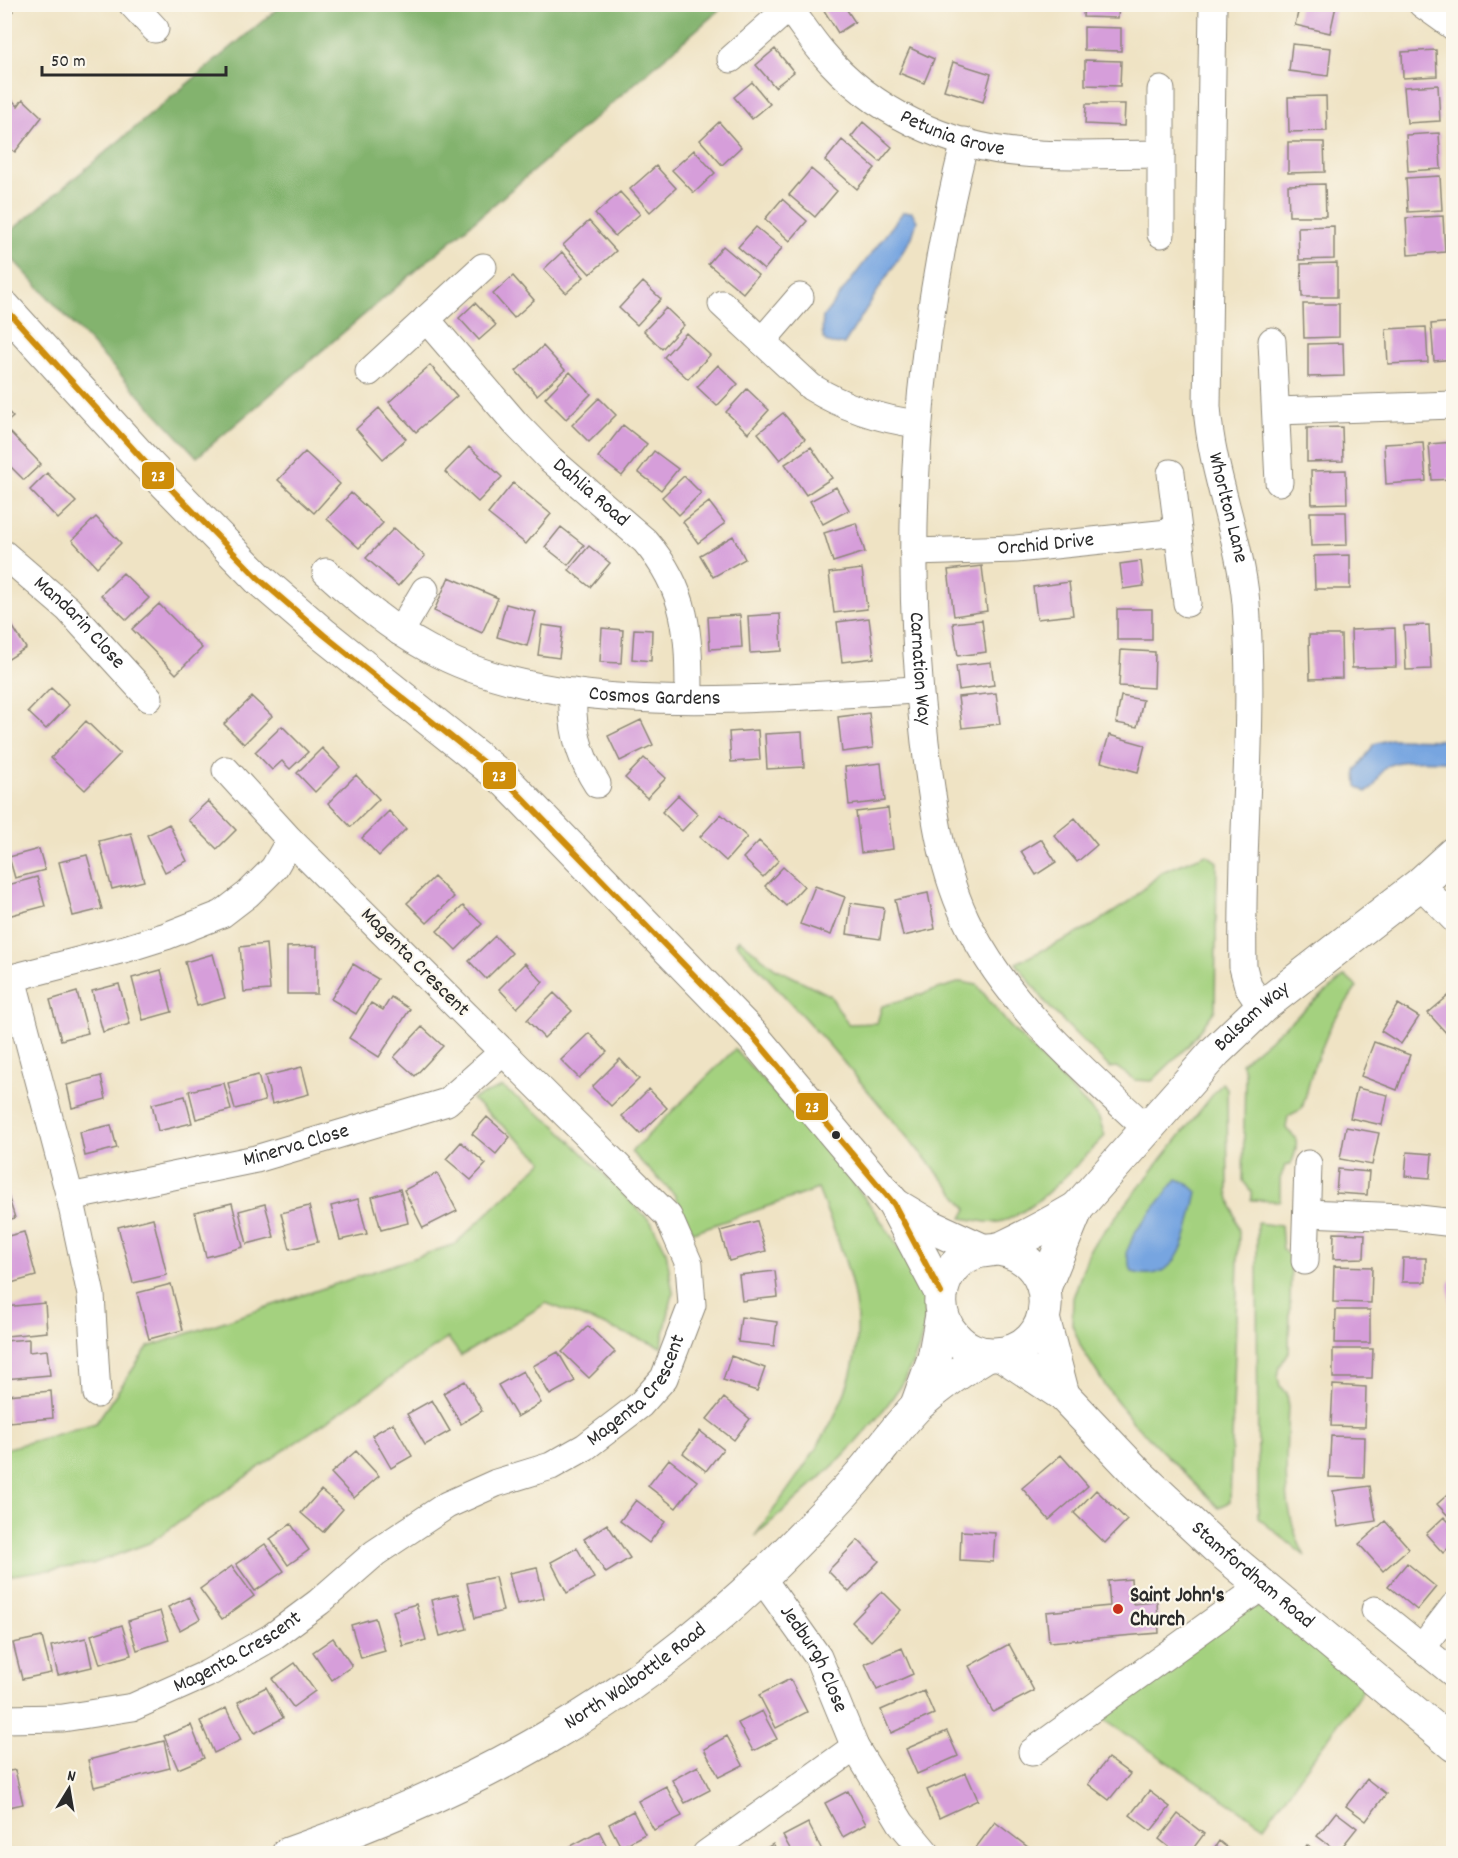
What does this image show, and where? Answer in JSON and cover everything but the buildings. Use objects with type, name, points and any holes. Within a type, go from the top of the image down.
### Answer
[{"type":"main road","points":[[4,308],[145,462],[259,579],[333,642],[472,752],[538,812],[770,1054],[894,1204],[942,1304],[948,1329],[957,1340],[971,1350],[994,1354],[1027,1342],[1037,1331],[1044,1303],[1038,1274],[1028,1262],[1014,1253],[990,1250],[932,1227],[894,1204]]},
{"type":"main road","name":"Balsam Way","points":[[1044,1303],[1077,1208],[1216,1051],[1262,1007],[1420,884],[1454,853]]},
{"type":"main road","name":"Balsam Way","points":[[990,1250],[1077,1208]]},
{"type":"main road","points":[[942,1304],[946,1279],[954,1266],[967,1256],[990,1250]]},
{"type":"main road","name":"Stamfordham Road","points":[[1044,1303],[1063,1395]]},
{"type":"main road","name":"North Walbottle Road","points":[[916,1407],[934,1358],[942,1304]]},
{"type":"main road","name":"North Walbottle Road","points":[[288,1854],[425,1801],[556,1734],[604,1705],[658,1665],[761,1577],[837,1500],[916,1407],[954,1376],[994,1354]]},
{"type":"main road","name":"Stamfordham Road","points":[[994,1354],[1063,1395],[1140,1476],[1262,1587],[1454,1745]]},
{"type":"street","points":[[132,4],[155,29]]},
{"type":"street","name":"Whorlton Lane","points":[[1214,4],[1208,414],[1210,436],[1235,539],[1246,603],[1248,683],[1243,967],[1248,986],[1262,1007]]},
{"type":"street","points":[[1422,4],[1454,27]]},
{"type":"street","name":"Petunia Grove","points":[[731,59],[791,6],[822,52],[866,92],[893,112],[922,127],[965,141],[1026,153],[1161,154]]},
{"type":"street","points":[[1161,90],[1161,234]]},
{"type":"street","name":"Carnation Way","points":[[965,141],[935,285],[918,424],[914,552],[919,690],[936,825],[948,875],[970,928],[1005,984],[1064,1051],[1146,1128]]},
{"type":"street","points":[[369,372],[483,267]]},
{"type":"street","points":[[762,340],[800,297]]},
{"type":"street","points":[[722,304],[812,387],[825,395],[861,413],[918,424]]},
{"type":"street","name":"Dahlia Road","points":[[426,319],[517,425],[549,458],[637,533],[658,556],[676,588],[687,625],[689,698]]},
{"type":"street","points":[[1272,341],[1279,482]]},
{"type":"street","points":[[1277,411],[1454,405]]},
{"type":"street","points":[[1171,472],[1187,603]]},
{"type":"street","name":"Orchid Drive","points":[[914,552],[1016,549],[1178,532]]},
{"type":"street","name":"Mandarin Close","points":[[4,554],[68,609],[148,698]]},
{"type":"street","name":"Cosmos Gardens","points":[[326,572],[400,632],[428,650],[496,676],[573,692],[689,698],[919,690]]},
{"type":"street","points":[[400,632],[425,590]]},
{"type":"street","points":[[573,692],[572,712],[577,743],[597,784]]},
{"type":"street","name":"Magenta Crescent","points":[[4,1719],[63,1718],[133,1707],[224,1666],[281,1630],[319,1602],[375,1553],[447,1505],[495,1483],[550,1466],[585,1448],[640,1405],[664,1377],[692,1305],[689,1264],[668,1216],[290,840],[226,770]]},
{"type":"street","points":[[97,1394],[92,1295],[70,1197],[8,979],[128,948],[222,914],[248,894],[274,868],[290,840]]},
{"type":"street","points":[[1420,884],[1454,919]]},
{"type":"street","name":"Minerva Close","points":[[70,1197],[256,1159],[447,1102],[503,1052]]},
{"type":"street","points":[[1305,1261],[1308,1164]]},
{"type":"street","points":[[1307,1214],[1402,1217],[1454,1223]]},
{"type":"street","name":"Jedburgh Close","points":[[761,1577],[818,1657],[855,1747],[901,1822],[927,1854]]},
{"type":"street","points":[[1032,1752],[1262,1587]]},
{"type":"street","points":[[1422,1648],[1454,1606]]},
{"type":"street","points":[[1375,1610],[1454,1674]]},
{"type":"street","points":[[706,1854],[855,1747]]},
{"type":"green space","points":[[282,5],[725,5],[197,457],[5,251],[5,236]]},
{"type":"green space","points":[[1206,854],[1217,862],[1215,1010],[1189,1045],[1152,1081],[1135,1080],[1116,1067],[1110,1068],[1050,1008],[1016,963],[1089,928],[1129,902],[1162,872]]},
{"type":"green space","points":[[739,939],[775,968],[830,995],[848,1024],[877,1023],[882,1006],[961,982],[977,985],[1008,1024],[1099,1118],[1105,1136],[1055,1186],[1025,1210],[998,1222],[962,1218],[967,1209],[952,1190],[829,1045],[736,943]]},
{"type":"green space","points":[[1345,976],[1357,987],[1332,1023],[1313,1069],[1302,1109],[1288,1116],[1286,1128],[1295,1138],[1296,1145],[1291,1164],[1285,1166],[1280,1179],[1280,1201],[1251,1200],[1251,1191],[1243,1181],[1245,1072],[1241,1063]]},
{"type":"green space","points":[[735,1049],[852,1181],[893,1238],[924,1296],[923,1330],[912,1364],[893,1398],[838,1461],[755,1536],[812,1456],[829,1427],[843,1398],[853,1367],[857,1335],[855,1302],[849,1273],[818,1189],[693,1232],[674,1194],[631,1152]]},
{"type":"green space","points":[[1222,1083],[1227,1088],[1228,1192],[1239,1231],[1230,1501],[1219,1508],[1133,1422],[1104,1384],[1081,1347],[1072,1324],[1073,1298],[1090,1249]]},
{"type":"green space","points":[[502,1087],[556,1126],[651,1222],[666,1251],[673,1293],[661,1347],[546,1303],[461,1356],[448,1338],[149,1543],[92,1564],[5,1576],[5,1449],[96,1423],[148,1347],[455,1244],[543,1161],[472,1099]]},
{"type":"green space","points":[[1257,1223],[1281,1226],[1283,1250],[1291,1258],[1289,1352],[1280,1366],[1278,1378],[1280,1387],[1287,1393],[1288,1402],[1286,1480],[1288,1500],[1291,1519],[1305,1556],[1258,1518]]},
{"type":"green space","points":[[1263,1606],[1365,1687],[1264,1826],[1097,1715],[1242,1610]]},
{"type":"water","points":[[903,212],[912,212],[917,221],[912,237],[844,344],[836,345],[827,342],[822,330],[823,317]]},
{"type":"water","points":[[1391,739],[1448,740],[1453,742],[1453,761],[1396,763],[1383,770],[1375,785],[1366,792],[1357,786],[1356,771],[1374,744]]},
{"type":"water","points":[[1177,1179],[1187,1183],[1197,1192],[1186,1237],[1180,1251],[1173,1263],[1162,1271],[1149,1274],[1132,1272],[1126,1253],[1136,1231]]},
{"type":"transit line","name":"23","points":[[4,307],[145,462],[259,579],[324,635],[505,780],[751,1034],[894,1204],[941,1293]]},
{"type":"place","name":"Saint John's Church","points":[[1118,1609]]}]
